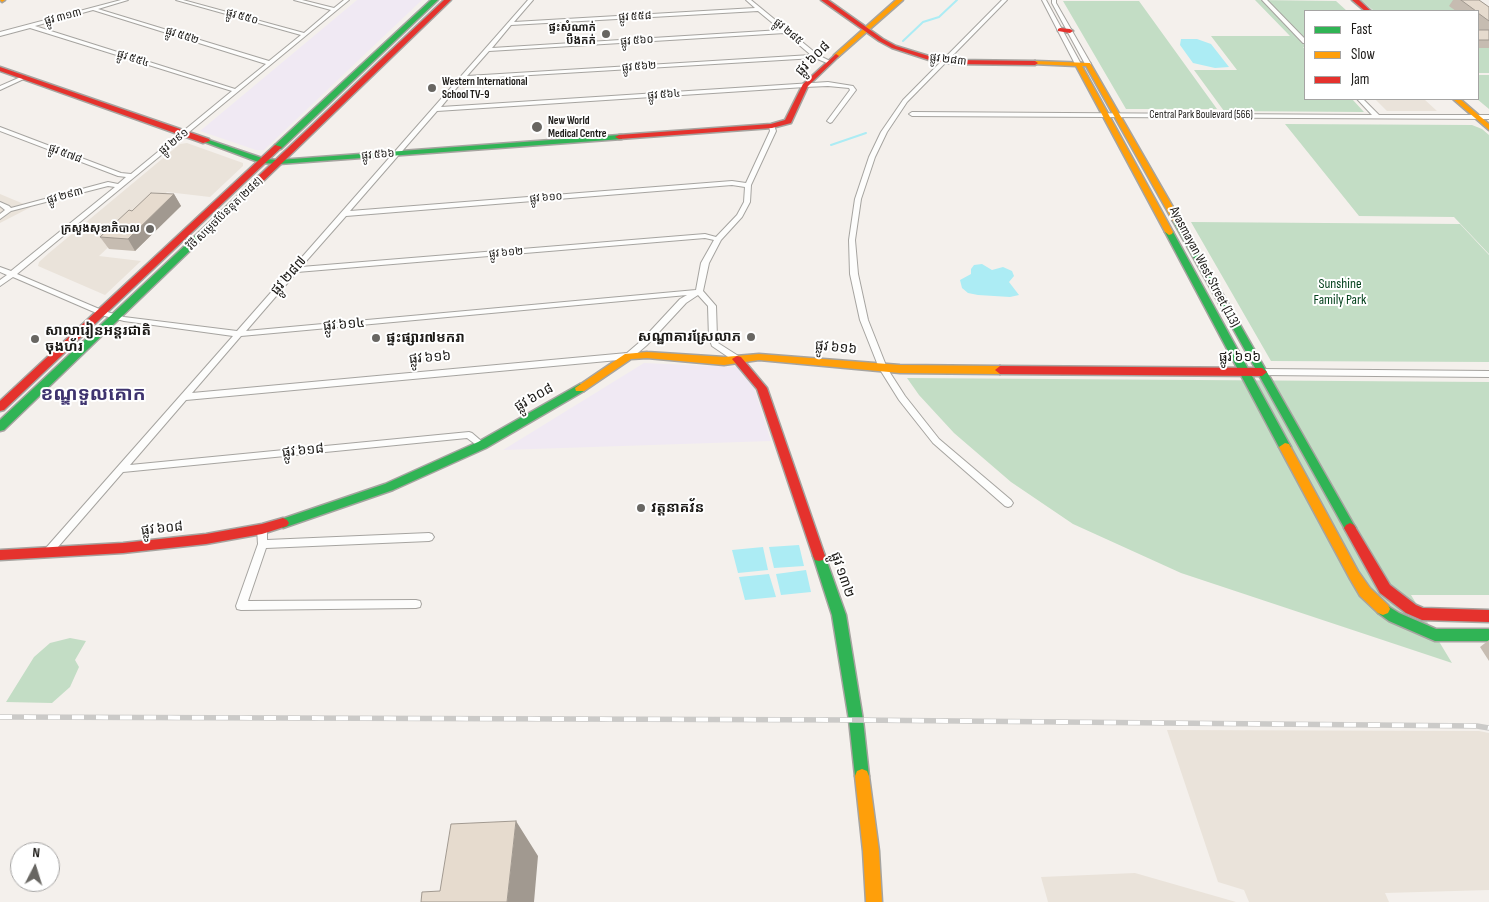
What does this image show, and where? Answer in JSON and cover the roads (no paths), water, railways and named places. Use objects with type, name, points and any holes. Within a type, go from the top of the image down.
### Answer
[{"type":"street","name":"ផ្លូវ ៣១៣","points":[[0,34],[126,0]]},
{"type":"street","name":"ផ្លូវ ៥៥០","points":[[178,0],[305,35]]},
{"type":"street","points":[[296,0],[335,10]]},
{"type":"street","name":"ផ្លូវ ២៩១","points":[[0,284],[348,0]]},
{"type":"street","name":"វិថី សម្តេចប៉ែននុត (២៨៩)","points":[[0,407],[435,0]]},
{"type":"street","name":"វិថី សម្តេចប៉ែននុត (២៨៩)","points":[[0,427],[448,0]]},
{"type":"street","points":[[530,0],[535,0]]},
{"type":"street","name":"ផ្លូវ ២៨៧","points":[[48,552],[530,0]]},
{"type":"street","name":"ផ្លូវ ២៨៥","points":[[748,0],[816,56],[829,62]]},
{"type":"street","name":"ផ្លូវ ២៨៣","points":[[824,0],[894,47],[913,54],[944,61],[1083,64]]},
{"type":"street","name":"ផ្លូវ ៦០៨","points":[[772,126],[788,121],[806,85],[829,62],[900,0]]},
{"type":"street","points":[[1005,0],[905,101],[884,132],[872,157],[858,199],[852,240],[854,274],[864,320],[884,368],[902,398],[936,442],[1008,503]]},
{"type":"street","name":"Ayasmayan West Street (113)","points":[[1044,0],[1065,30],[1083,64]]},
{"type":"street","name":"Ayasmayan West Street (113)","points":[[1054,0],[1065,30],[1111,115],[1139,154],[1377,578],[1390,595],[1422,614],[1489,616]]},
{"type":"street","points":[[1264,0],[1304,41]]},
{"type":"street","points":[[1346,0],[1357,10]]},
{"type":"street","points":[[1355,0],[1367,10]]},
{"type":"street","name":"ផ្លូវ ៥៥២","points":[[93,9],[270,63]]},
{"type":"street","name":"ផ្លូវ ៥៥៨","points":[[510,24],[760,9]]},
{"type":"street","name":"ផ្លូវ ៥៥៤","points":[[30,26],[236,92]]},
{"type":"street","name":"ផ្លូវ ៥៦០","points":[[487,50],[787,31]]},
{"type":"street","name":"ផ្លូវ ៥៦២","points":[[462,78],[816,56]]},
{"type":"street","name":"ផ្លូវ ៥៦៦","points":[[0,69],[264,161],[279,162],[396,154],[772,126]]},
{"type":"street","points":[[0,88],[25,77]]},
{"type":"street","name":"ផ្លូវ ៥៦៤","points":[[435,110],[806,85],[851,86],[853,90],[830,121]]},
{"type":"street","points":[[1361,100],[1378,116]]},
{"type":"street","points":[[1457,100],[1476,117],[1489,120]]},
{"type":"street","points":[[1468,100],[1489,120]]},
{"type":"street","points":[[320,108],[334,110]]},
{"type":"street","name":"Central Park Boulevard (566)","points":[[912,114],[1476,117]]},
{"type":"street","name":"Ayasmayan West Street (113)","points":[[1111,115],[1126,154],[1364,592],[1394,617],[1423,631],[1436,634],[1489,636]]},
{"type":"street","points":[[699,292],[705,263],[718,239],[744,210],[747,202],[748,185],[767,147],[773,131],[772,126]]},
{"type":"street","name":"ផ្លូវ ៥៧៨","points":[[0,129],[120,175],[132,176]]},
{"type":"street","points":[[1126,154],[1139,154]]},
{"type":"street","points":[[108,184],[120,175]]},
{"type":"street","name":"ផ្លូវ ៦១០","points":[[343,214],[732,183],[748,185]]},
{"type":"street","name":"ផ្លូវ ២៩៣","points":[[9,210],[108,184],[120,186]]},
{"type":"street","points":[[0,204],[8,207],[9,210],[0,217]]},
{"type":"street","name":"ផ្លូវ ៦១២","points":[[294,270],[705,236],[718,239]]},
{"type":"street","points":[[183,237],[199,239]]},
{"type":"street","points":[[1184,260],[1198,260]]},
{"type":"street","name":"ផ្លូវ ៦១៤","points":[[0,270],[101,313],[117,317],[238,334],[699,292]]},
{"type":"street","name":"ផ្លូវ ៦០៨","points":[[0,555],[206,539],[262,528],[389,488],[482,445],[566,397],[629,356],[644,343],[683,301],[699,292]]},
{"type":"street","name":"ផ្លូវ ១៣២","points":[[699,292],[712,306],[712,338],[714,344],[736,359],[762,388],[839,615],[856,720],[871,851],[874,902]]},
{"type":"street","name":"ផ្លូវ ៦១៦","points":[[183,397],[647,355],[724,361],[759,357],[884,368],[1489,374]]},
{"type":"street","name":"ផ្លូវ ៦១៨","points":[[121,469],[469,435],[482,445]]},
{"type":"street","points":[[1301,478],[1321,478]]},
{"type":"street","points":[[262,528],[264,544],[241,606],[416,604]]},
{"type":"street","points":[[264,544],[429,537]]},
{"type":"water","points":[[1181,39],[1197,39],[1211,44],[1229,67],[1215,68],[1193,63],[1180,45]]},
{"type":"water","points":[[982,264],[992,270],[1003,267],[1012,271],[1014,276],[1009,282],[1019,295],[1010,297],[978,295],[968,293],[962,288],[960,280],[971,274],[971,269],[974,265]]},
{"type":"water","points":[[799,545],[804,566],[774,568],[769,547]]},
{"type":"water","points":[[763,547],[768,570],[738,573],[732,550]]},
{"type":"water","points":[[806,570],[811,592],[781,595],[776,574]]},
{"type":"water","points":[[769,574],[776,597],[745,600],[739,577]]},
{"type":"waterway","points":[[903,41],[923,22],[939,17],[957,0]]},
{"type":"waterway","points":[[831,145],[866,133]]},
{"type":"railway","points":[[0,717],[856,720],[1477,726],[1489,728]]},
{"type":"place","name":"ផ្ទះសំណាក់ បឹងកក់","points":[[606,34]]},
{"type":"place","name":"Western International School TV-9","points":[[432,88]]},
{"type":"place","name":"New World Medical Centre","points":[[537,127]]},
{"type":"place","name":"ក្រសួងសុខាភិបាល","points":[[150,229]]},
{"type":"place","name":"សណ្ឋាគារស្រែលាភ","points":[[751,337]]},
{"type":"place","name":"ផ្ទះផ្សារ៧មករា","points":[[376,338]]},
{"type":"place","name":"សាលារៀនអន្តរជាតិ ចុងហ័រ","points":[[35,339]]},
{"type":"place","name":"វត្តនាគវ័ន","points":[[641,508]]},
{"type":"district","name":"ខណ្ឌទួលគោក","points":[[93,395]]},
{"type":"park label","name":"Sunshine Family Park","points":[[1340,292]]}]
